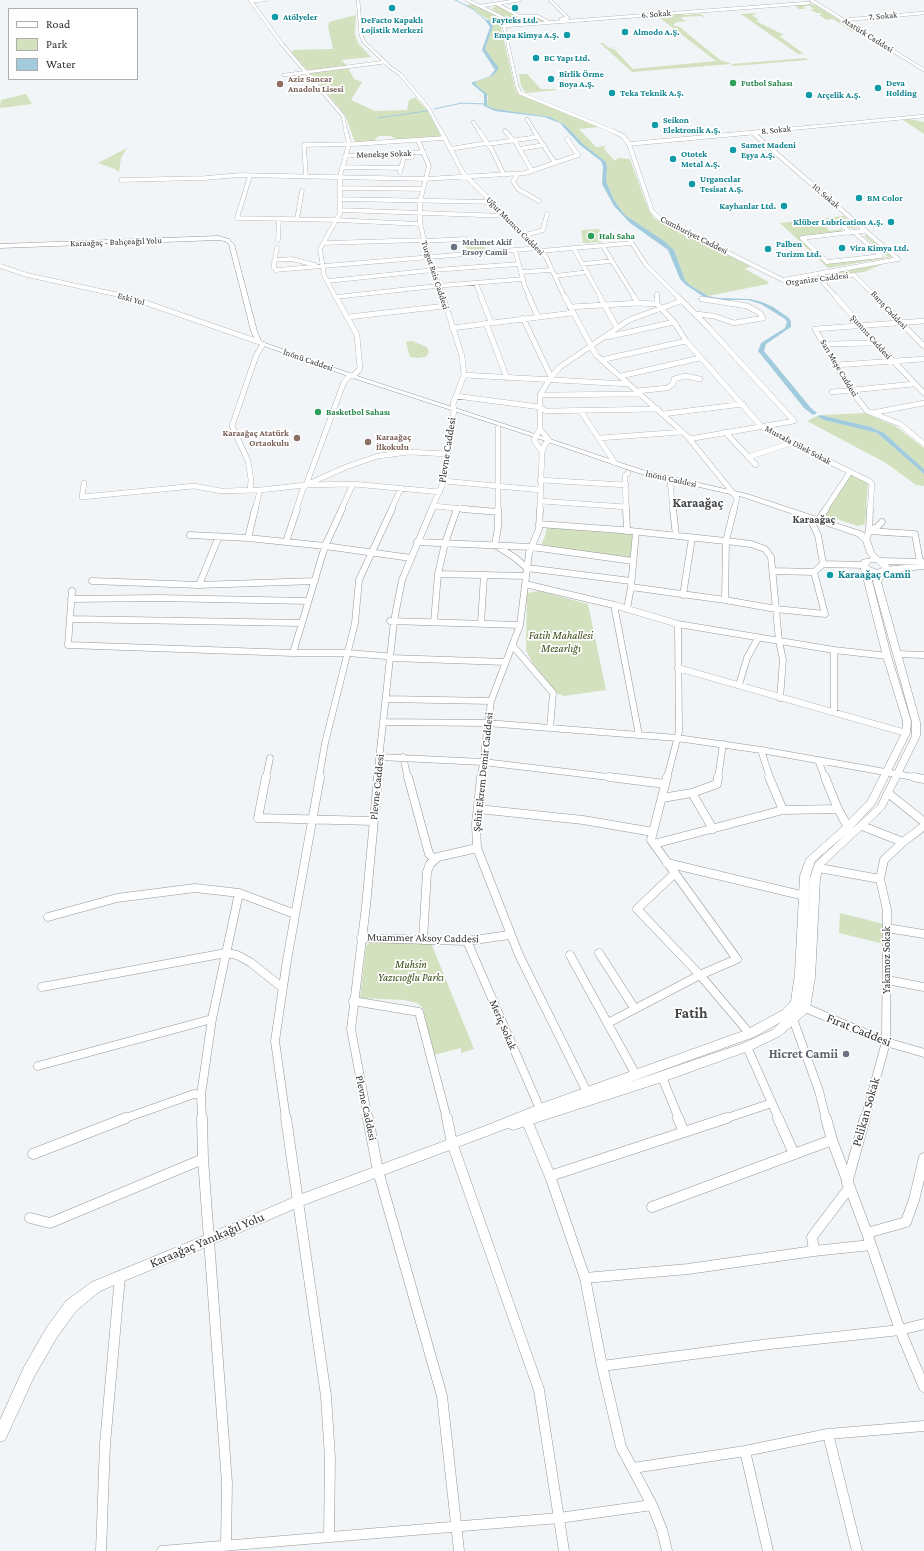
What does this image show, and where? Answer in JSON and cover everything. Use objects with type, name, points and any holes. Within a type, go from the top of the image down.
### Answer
[{"type":"main road","name":"Karaağaç - Bahçeağıl Yolu","points":[[0,246],[218,238],[227,240],[231,244],[254,331],[261,343]]},
{"type":"main road","name":"İnönü Caddesi","points":[[261,343],[454,410],[537,435],[547,442],[628,473],[737,498],[855,537],[868,552],[865,565]]},
{"type":"main road","name":"İnönü Caddesi","points":[[454,410],[468,418],[498,428],[537,435]]},
{"type":"main road","name":"İnönü Caddesi","points":[[547,442],[661,477],[731,492],[819,519],[860,534],[866,540]]},
{"type":"main road","points":[[487,1131],[540,1109],[662,1077],[747,1047],[776,1033],[800,1006],[810,977],[815,878],[820,863],[881,807],[888,793],[892,773],[906,733],[907,721],[876,582],[884,571],[884,564],[878,560],[868,547],[866,540]]},
{"type":"main road","points":[[865,565],[870,560],[878,560]]},
{"type":"main road","points":[[865,565],[873,572],[884,571]]},
{"type":"main road","points":[[800,1006],[805,876],[811,859],[848,827],[872,802],[916,736],[916,722],[892,655],[865,565]]},
{"type":"main road","points":[[487,1131],[527,1122],[636,1075],[750,1034],[790,1016]]},
{"type":"main road","name":"Karaağaç Yanıkağıl Yolu","points":[[0,1435],[29,1372],[52,1332],[71,1306],[96,1286],[209,1240],[299,1201],[487,1131]]},
{"type":"street","points":[[250,1],[265,0]]},
{"type":"street","name":"Uğur Mumcu Caddesi","points":[[358,0],[361,35],[364,42],[400,74],[429,109],[450,150],[466,176],[526,235],[546,257],[572,313],[591,347],[601,360],[683,432],[737,498]]},
{"type":"street","points":[[467,0],[501,16],[517,86],[520,93],[616,132],[622,135],[629,144]]},
{"type":"street","points":[[481,6],[520,0]]},
{"type":"street","points":[[550,0],[568,18],[552,19]]},
{"type":"street","points":[[250,1],[305,72],[342,116],[349,144],[340,177],[340,210],[324,243],[320,256],[328,281],[357,335],[360,369],[344,382],[306,485],[303,489],[286,542]]},
{"type":"street","name":"Atatürk Caddesi","points":[[811,1],[924,69]]},
{"type":"street","name":"6. Sokak","points":[[503,26],[811,1]]},
{"type":"street","points":[[497,4],[519,16],[527,18],[537,16],[548,22]]},
{"type":"street","name":"7. Sokak","points":[[843,20],[924,13]]},
{"type":"street","points":[[284,75],[385,62]]},
{"type":"street","name":"8. Sokak","points":[[629,144],[924,116]]},
{"type":"street","points":[[527,119],[556,163]]},
{"type":"street","points":[[473,122],[504,174]]},
{"type":"street","points":[[505,131],[519,149],[532,171]]},
{"type":"street","name":"10. Sokak","points":[[753,133],[898,259]]},
{"type":"street","points":[[450,150],[538,137]]},
{"type":"street","points":[[306,177],[304,145],[349,144],[444,138]]},
{"type":"street","points":[[121,180],[205,178],[232,175],[425,179],[518,174],[556,163],[578,154],[566,139]]},
{"type":"street","name":"Turgut Reis Caddesi","points":[[418,140],[429,166],[420,201],[420,224],[462,356],[464,375],[453,404],[454,410]]},
{"type":"street","name":"Cumhuriyet Caddesi","points":[[629,144],[652,211],[656,216],[783,280],[898,259]]},
{"type":"street","points":[[519,149],[544,145]]},
{"type":"street","name":"Menekşe Sokak","points":[[345,156],[424,152]]},
{"type":"street","points":[[398,178],[404,157],[426,157]]},
{"type":"street","points":[[342,167],[401,168]]},
{"type":"street","points":[[518,174],[513,181],[518,189],[539,201]]},
{"type":"street","points":[[250,176],[237,218],[336,220],[420,224]]},
{"type":"street","points":[[340,188],[423,189]]},
{"type":"street","points":[[297,219],[302,191]]},
{"type":"street","points":[[340,199],[492,202]]},
{"type":"street","points":[[340,210],[507,216]]},
{"type":"street","points":[[526,235],[543,230],[548,214]]},
{"type":"street","points":[[278,240],[279,219]]},
{"type":"street","points":[[841,224],[852,232],[881,256],[827,262],[802,238],[852,232],[866,231]]},
{"type":"street","points":[[324,243],[465,239]]},
{"type":"street","points":[[277,248],[274,260],[274,268],[276,270],[429,256],[603,246],[631,242],[646,265],[681,301],[696,314],[794,421],[689,439]]},
{"type":"street","points":[[603,246],[638,304]]},
{"type":"street","points":[[573,247],[588,272],[617,328]]},
{"type":"street","points":[[515,250],[525,287],[538,316]]},
{"type":"street","points":[[274,260],[292,259],[322,266]]},
{"type":"street","points":[[582,264],[612,262]]},
{"type":"street","points":[[328,281],[434,270],[519,264]]},
{"type":"street","name":"Eski Yol","points":[[0,266],[34,277],[138,300],[261,343]]},
{"type":"street","points":[[521,272],[552,270]]},
{"type":"street","points":[[555,276],[588,272]]},
{"type":"street","name":"Organize Caddesi","points":[[781,284],[854,275]]},
{"type":"street","name":"Barış Caddesi","points":[[854,275],[924,346]]},
{"type":"street","points":[[336,297],[523,279]]},
{"type":"street","name":"Şumnu Caddesi","points":[[820,279],[914,384],[924,393]]},
{"type":"street","points":[[476,283],[508,378]]},
{"type":"street","points":[[657,294],[659,306]]},
{"type":"street","points":[[696,314],[714,316],[734,323],[749,322],[763,318],[760,313],[747,306],[702,299]]},
{"type":"street","points":[[542,452],[537,435],[540,395],[560,367],[629,320],[659,306],[681,301]]},
{"type":"street","points":[[570,307],[638,304],[659,306]]},
{"type":"street","points":[[348,317],[445,306]]},
{"type":"street","name":"Mustafa Dilek Sokak","points":[[659,306],[674,322],[686,341],[700,358],[743,404],[761,426],[791,444],[857,474],[872,484],[869,530],[866,540]]},
{"type":"street","points":[[452,328],[538,316],[572,313]]},
{"type":"street","points":[[523,318],[550,379]]},
{"type":"street","points":[[862,326],[924,321]]},
{"type":"street","points":[[604,338],[674,322]]},
{"type":"street","name":"Sarı Meşe Caddesi","points":[[862,326],[815,329],[851,390],[867,411],[900,424],[924,444]]},
{"type":"street","points":[[601,360],[686,341]]},
{"type":"street","points":[[824,344],[876,342]]},
{"type":"street","points":[[250,490],[251,480],[248,461],[232,426],[261,343]]},
{"type":"street","points":[[621,376],[700,358]]},
{"type":"street","points":[[836,366],[924,359]]},
{"type":"street","points":[[464,375],[629,384]]},
{"type":"street","points":[[540,395],[614,395],[667,388],[673,384],[674,379],[685,376],[700,379]]},
{"type":"street","points":[[832,392],[914,384]]},
{"type":"street","points":[[456,396],[540,407],[546,411],[658,409]]},
{"type":"street","points":[[872,413],[924,403]]},
{"type":"street","points":[[663,414],[743,404]]},
{"type":"street","name":"Plevne Caddesi","points":[[454,410],[444,481],[402,580],[392,621],[391,658],[373,821],[366,906],[360,938],[351,1029],[353,1048],[378,1171],[442,1396],[459,1551]]},
{"type":"street","points":[[580,410],[615,463]]},
{"type":"street","points":[[495,545],[498,527],[498,428]]},
{"type":"street","points":[[599,438],[683,432]]},
{"type":"street","points":[[725,432],[756,465]]},
{"type":"street","points":[[537,435],[547,442]]},
{"type":"street","name":"Şehit Ekrem Demir Caddesi","points":[[547,442],[542,452],[540,480],[540,524],[527,568],[520,625],[491,701],[487,723],[478,809],[477,848],[509,935],[589,1096]]},
{"type":"street","points":[[748,457],[791,444]]},
{"type":"street","points":[[306,485],[346,467],[378,456],[409,452],[448,454]]},
{"type":"street","points":[[819,519],[850,472]]},
{"type":"street","points":[[627,530],[625,476],[628,473]]},
{"type":"street","points":[[540,480],[626,485]]},
{"type":"street","points":[[444,481],[540,490]]},
{"type":"street","points":[[670,482],[676,536]]},
{"type":"street","points":[[84,483],[82,496],[194,486],[221,491],[260,490],[306,485],[353,484],[440,492]]},
{"type":"street","points":[[293,653],[325,546],[353,484]]},
{"type":"street","points":[[329,1536],[330,1458],[326,1396],[320,1340],[312,1299],[275,1041],[295,914],[313,819],[325,742],[355,623],[359,580],[401,488]]},
{"type":"street","points":[[248,538],[260,490]]},
{"type":"street","points":[[724,600],[726,541],[737,498]]},
{"type":"street","points":[[540,501],[627,507]]},
{"type":"street","points":[[434,506],[498,512]]},
{"type":"street","points":[[434,622],[438,574],[445,543],[457,508]]},
{"type":"street","points":[[810,521],[818,535],[823,564]]},
{"type":"street","points":[[869,530],[876,528],[882,522]]},
{"type":"street","points":[[540,524],[627,530],[751,544],[765,549],[771,557],[779,641],[783,660],[780,698]]},
{"type":"street","points":[[869,530],[915,534],[923,563]]},
{"type":"street","points":[[636,532],[632,561],[631,584],[619,608],[639,735]]},
{"type":"street","points":[[190,534],[325,546],[411,558]]},
{"type":"street","points":[[199,585],[220,536]]},
{"type":"street","points":[[683,595],[692,538]]},
{"type":"street","points":[[417,542],[532,547],[632,561]]},
{"type":"street","points":[[495,545],[514,557],[527,568],[631,584],[683,595],[776,609],[825,614],[814,572]]},
{"type":"street","points":[[878,560],[923,563]]},
{"type":"street","points":[[884,571],[923,563]]},
{"type":"street","points":[[773,571],[814,572],[823,564],[865,565]]},
{"type":"street","points":[[438,574],[484,575],[525,580],[678,624],[758,638],[834,650],[892,655],[924,655]]},
{"type":"street","points":[[481,623],[484,575]]},
{"type":"street","points":[[92,581],[199,585],[315,581]]},
{"type":"street","points":[[72,591],[68,645],[293,653],[347,653],[385,656],[391,658],[506,662]]},
{"type":"street","points":[[71,599],[159,598],[308,600]]},
{"type":"street","points":[[70,619],[302,623]]},
{"type":"street","points":[[392,621],[520,625]]},
{"type":"street","points":[[608,1023],[700,975],[736,959],[651,840],[679,732],[678,624]]},
{"type":"street","points":[[739,685],[747,658],[758,638]]},
{"type":"street","points":[[513,646],[553,693],[550,728]]},
{"type":"street","points":[[834,650],[834,712]]},
{"type":"street","points":[[678,668],[906,733]]},
{"type":"street","points":[[386,699],[491,701]]},
{"type":"street","points":[[384,722],[487,723],[677,738],[761,750],[924,779]]},
{"type":"street","points":[[662,798],[692,792],[718,784],[723,744]]},
{"type":"street","points":[[761,750],[771,783],[783,810]]},
{"type":"street","points":[[380,757],[483,762],[665,784]]},
{"type":"street","points":[[404,757],[418,817],[429,854],[435,859]]},
{"type":"street","points":[[270,758],[258,818],[373,821]]},
{"type":"street","points":[[818,760],[838,809],[848,827]]},
{"type":"street","points":[[692,792],[713,829]]},
{"type":"street","points":[[888,793],[924,822]]},
{"type":"street","points":[[478,809],[583,820],[653,832]]},
{"type":"street","points":[[654,844],[783,810],[838,809]]},
{"type":"street","points":[[862,826],[903,842]]},
{"type":"street","points":[[819,868],[880,879],[884,860],[903,842],[924,826]]},
{"type":"street","points":[[423,940],[427,872],[430,864],[438,857],[477,848]]},
{"type":"street","points":[[667,863],[805,896]]},
{"type":"street","points":[[674,873],[637,909],[700,975],[750,1034]]},
{"type":"street","name":"Yakamoz Sokak","points":[[880,879],[887,910],[886,1042]]},
{"type":"street","points":[[48,917],[118,898],[195,888],[239,892],[295,914]]},
{"type":"street","points":[[226,1545],[226,1483],[203,1159],[202,1095],[212,1019],[239,892]]},
{"type":"street","points":[[887,928],[924,934]]},
{"type":"street","name":"Muammer Aksoy Caddesi","points":[[360,938],[467,941],[509,935]]},
{"type":"street","name":"Meriç Sokak","points":[[467,941],[540,1109]]},
{"type":"street","points":[[599,953],[636,1009]]},
{"type":"street","points":[[42,987],[226,954],[237,956],[250,962],[283,988]]},
{"type":"street","points":[[570,955],[636,1075]]},
{"type":"street","points":[[887,980],[924,986]]},
{"type":"street","points":[[353,1001],[419,1012],[443,1099],[452,1143],[539,1390],[564,1551]]},
{"type":"street","name":"Fırat Caddesi","points":[[800,1006],[886,1042],[924,1053]]},
{"type":"street","points":[[790,1016],[819,1091],[832,1140],[867,1233],[900,1330],[924,1387]]},
{"type":"street","points":[[38,1066],[212,1019]]},
{"type":"street","name":"Pelikan Sokak","points":[[848,1185],[886,1042]]},
{"type":"street","points":[[747,1047],[794,1154]]},
{"type":"street","points":[[662,1077],[684,1132]]},
{"type":"street","points":[[33,1154],[109,1124],[194,1094],[202,1095]]},
{"type":"street","points":[[550,1176],[772,1103]]},
{"type":"street","points":[[527,1122],[550,1176],[585,1278],[602,1366],[621,1447],[652,1505],[662,1530],[667,1551]]},
{"type":"street","points":[[652,1207],[832,1140]]},
{"type":"street","points":[[867,1233],[906,1222],[914,1200],[924,1158]]},
{"type":"street","points":[[30,1218],[50,1223],[203,1159]]},
{"type":"street","points":[[814,1250],[812,1237],[848,1185]]},
{"type":"street","points":[[585,1278],[688,1269],[814,1250],[871,1245]]},
{"type":"street","points":[[101,1551],[105,1444],[120,1276]]},
{"type":"street","points":[[602,1366],[770,1344],[900,1330],[924,1324]]},
{"type":"street","points":[[633,1468],[745,1451],[828,1434],[924,1426]]},
{"type":"street","points":[[828,1434],[857,1551]]},
{"type":"street","points":[[745,1451],[768,1551]]},
{"type":"street","points":[[162,1551],[559,1518],[652,1505]]},
{"type":"green space","points":[[473,4],[498,15],[517,93],[599,127],[579,129],[596,147],[606,146],[604,149],[615,161],[618,158],[630,159],[649,211],[655,219],[751,266],[745,269],[769,282],[768,284],[708,296],[690,285],[685,280],[674,250],[625,215],[614,200],[606,181],[606,162],[583,144],[565,125],[550,117],[495,109],[487,106],[488,96],[475,84],[477,81],[492,76],[498,70],[485,49],[493,26],[489,20],[466,5]]},
{"type":"green space","points":[[795,5],[815,5],[857,31],[853,32],[833,19],[827,20],[819,15],[822,14],[810,10],[814,9],[809,6],[803,7],[805,9],[798,9]]},
{"type":"green space","points":[[499,6],[518,18],[528,20],[539,18],[545,21],[508,24],[505,23],[502,15],[491,9]]},
{"type":"green space","points":[[701,14],[706,18],[701,16],[681,17],[683,20],[689,21],[677,22],[673,25],[681,28],[720,60],[732,64],[805,58],[808,60],[734,66],[731,64],[632,72],[600,43],[603,43],[609,48],[615,47],[611,49],[614,49],[633,69],[716,61],[656,15]]},
{"type":"green space","points":[[741,14],[757,14],[752,15],[759,20],[756,21],[784,35],[779,36],[804,54],[798,54]]},
{"type":"green space","points":[[356,15],[355,34],[358,43],[371,57],[341,60],[348,66],[308,71],[292,53],[293,50],[333,49],[328,27],[329,22]]},
{"type":"green space","points":[[348,68],[354,79],[362,82],[351,100],[375,111],[407,110],[409,100],[415,97],[427,110],[442,137],[397,140],[391,136],[379,136],[372,142],[355,142],[345,115],[310,73]]},
{"type":"green space","points":[[519,74],[527,74],[541,89],[556,90],[526,93],[521,86]]},
{"type":"green space","points":[[26,94],[32,104],[0,108],[1,100]]},
{"type":"green space","points":[[909,119],[924,122],[924,134],[903,120]]},
{"type":"green space","points":[[127,148],[121,158],[119,172],[98,163]]},
{"type":"green space","points":[[844,216],[858,228],[849,228],[843,223],[836,223],[825,226],[830,231],[842,229],[843,232],[799,238],[826,264],[888,257],[864,236],[866,235],[892,257],[828,268],[780,223]]},
{"type":"green space","name":"Halı Saha","points":[[599,229],[602,242],[583,243],[581,230]]},
{"type":"green space","points":[[481,239],[486,251],[468,252],[463,240]]},
{"type":"green space","points":[[883,264],[864,272],[774,282]]},
{"type":"green space","points":[[412,341],[427,347],[429,353],[425,357],[410,357],[406,342]]},
{"type":"green space","points":[[865,413],[895,426],[924,448],[924,469],[884,433],[871,427],[822,415]]},
{"type":"green space","points":[[817,416],[824,420],[877,433],[924,474],[924,486],[916,485],[886,463],[807,421]]},
{"type":"green space","points":[[850,475],[855,475],[866,480],[868,484],[865,524],[858,526],[824,515]]},
{"type":"green space","points":[[547,526],[633,534],[631,557],[628,559],[540,548]]},
{"type":"green space","name":"Fatih Mahallesi Mezarlığı","points":[[539,591],[588,604],[606,690],[564,696],[558,694],[533,664],[526,650],[527,593]]},
{"type":"green space","points":[[840,913],[884,924],[884,944],[839,933]]},
{"type":"green space","name":"Muhsin Yazıcıoğlu Parkı","points":[[370,942],[431,943],[474,1049],[461,1053],[461,1048],[434,1055],[423,1008],[417,1003],[404,1000],[360,998],[366,946]]},
{"type":"water","points":[[485,20],[489,20],[493,26],[485,49],[498,67],[498,70],[492,76],[477,81],[475,84],[487,94],[487,106],[495,109],[550,117],[565,125],[583,144],[606,162],[606,181],[614,200],[625,215],[664,241],[674,250],[685,280],[690,285],[708,296],[718,298],[750,299],[762,302],[773,307],[789,318],[791,327],[766,344],[764,351],[811,408],[817,413],[813,415],[804,408],[758,351],[761,343],[785,328],[787,322],[785,319],[761,304],[748,300],[715,300],[704,297],[686,285],[680,279],[668,250],[630,223],[614,206],[602,184],[603,166],[601,161],[580,145],[560,123],[544,117],[495,111],[484,106],[484,94],[471,83],[490,76],[495,70],[482,50],[490,27]]},
{"type":"water","points":[[821,415],[871,427],[884,433],[924,469],[924,474],[877,433],[824,420],[817,416]]},
{"type":"waterway","points":[[455,0],[473,9],[488,22]]},
{"type":"waterway","points":[[434,109],[462,103],[485,104]]},
{"type":"waterway","points":[[378,118],[427,111]]},
{"type":"place","name":"DeFacto Kapaklı Lojistik Merkezi","points":[[392,8]]},
{"type":"place","name":"Fayteks Ltd.","points":[[515,8]]},
{"type":"place","name":"Atölyeler","points":[[275,17]]},
{"type":"place","name":"Almodo A.Ş.","points":[[625,32]]},
{"type":"place","name":"Empa Kimya A.Ş.","points":[[567,35]]},
{"type":"place","name":"BC Yapı Ltd.","points":[[536,58]]},
{"type":"place","name":"Birlik Örme Boya A.Ş.","points":[[551,79]]},
{"type":"place","name":"Futbol Sahası","points":[[733,83]]},
{"type":"place","name":"Aziz Sancar Anadolu Lisesi","points":[[280,84]]},
{"type":"place","name":"Deva Holding","points":[[878,88]]},
{"type":"place","name":"Teka Teknik A.Ş.","points":[[612,93]]},
{"type":"place","name":"Arçelik A.Ş.","points":[[809,95]]},
{"type":"place","name":"Seikon Elektronik A.Ş.","points":[[655,125]]},
{"type":"place","name":"Samet Madeni Eşya A.Ş.","points":[[733,150]]},
{"type":"place","name":"Ototek Metal A.Ş.","points":[[673,159]]},
{"type":"place","name":"Urgancılar Tesisat A.Ş.","points":[[692,184]]},
{"type":"place","name":"BM Color","points":[[859,198]]},
{"type":"place","name":"Kayhanlar Ltd.","points":[[784,206]]},
{"type":"place","name":"Klüber Lubrication A.Ş.","points":[[891,222]]},
{"type":"place","name":"Halı Saha","points":[[591,236]]},
{"type":"place","name":"Mehmet Akif Ersoy Camii","points":[[454,247]]},
{"type":"place","name":"Vira Kimya Ltd.","points":[[842,248]]},
{"type":"place","name":"Palben Turizm Ltd.","points":[[768,249]]},
{"type":"place","name":"Basketbol Sahası","points":[[318,412]]},
{"type":"place","name":"Karaağaç Atatürk Ortaokulu","points":[[297,438]]},
{"type":"place","name":"Karaağaç İlkokulu","points":[[368,442]]},
{"type":"place","name":"Karaağaç Camii","points":[[830,575]]},
{"type":"place","name":"Hicret Camii","points":[[846,1054]]},
{"type":"district","name":"Karaağaç","points":[[698,503]]},
{"type":"district","name":"Karaağaç","points":[[814,520]]},
{"type":"district","name":"Fatih","points":[[691,1013]]}]
